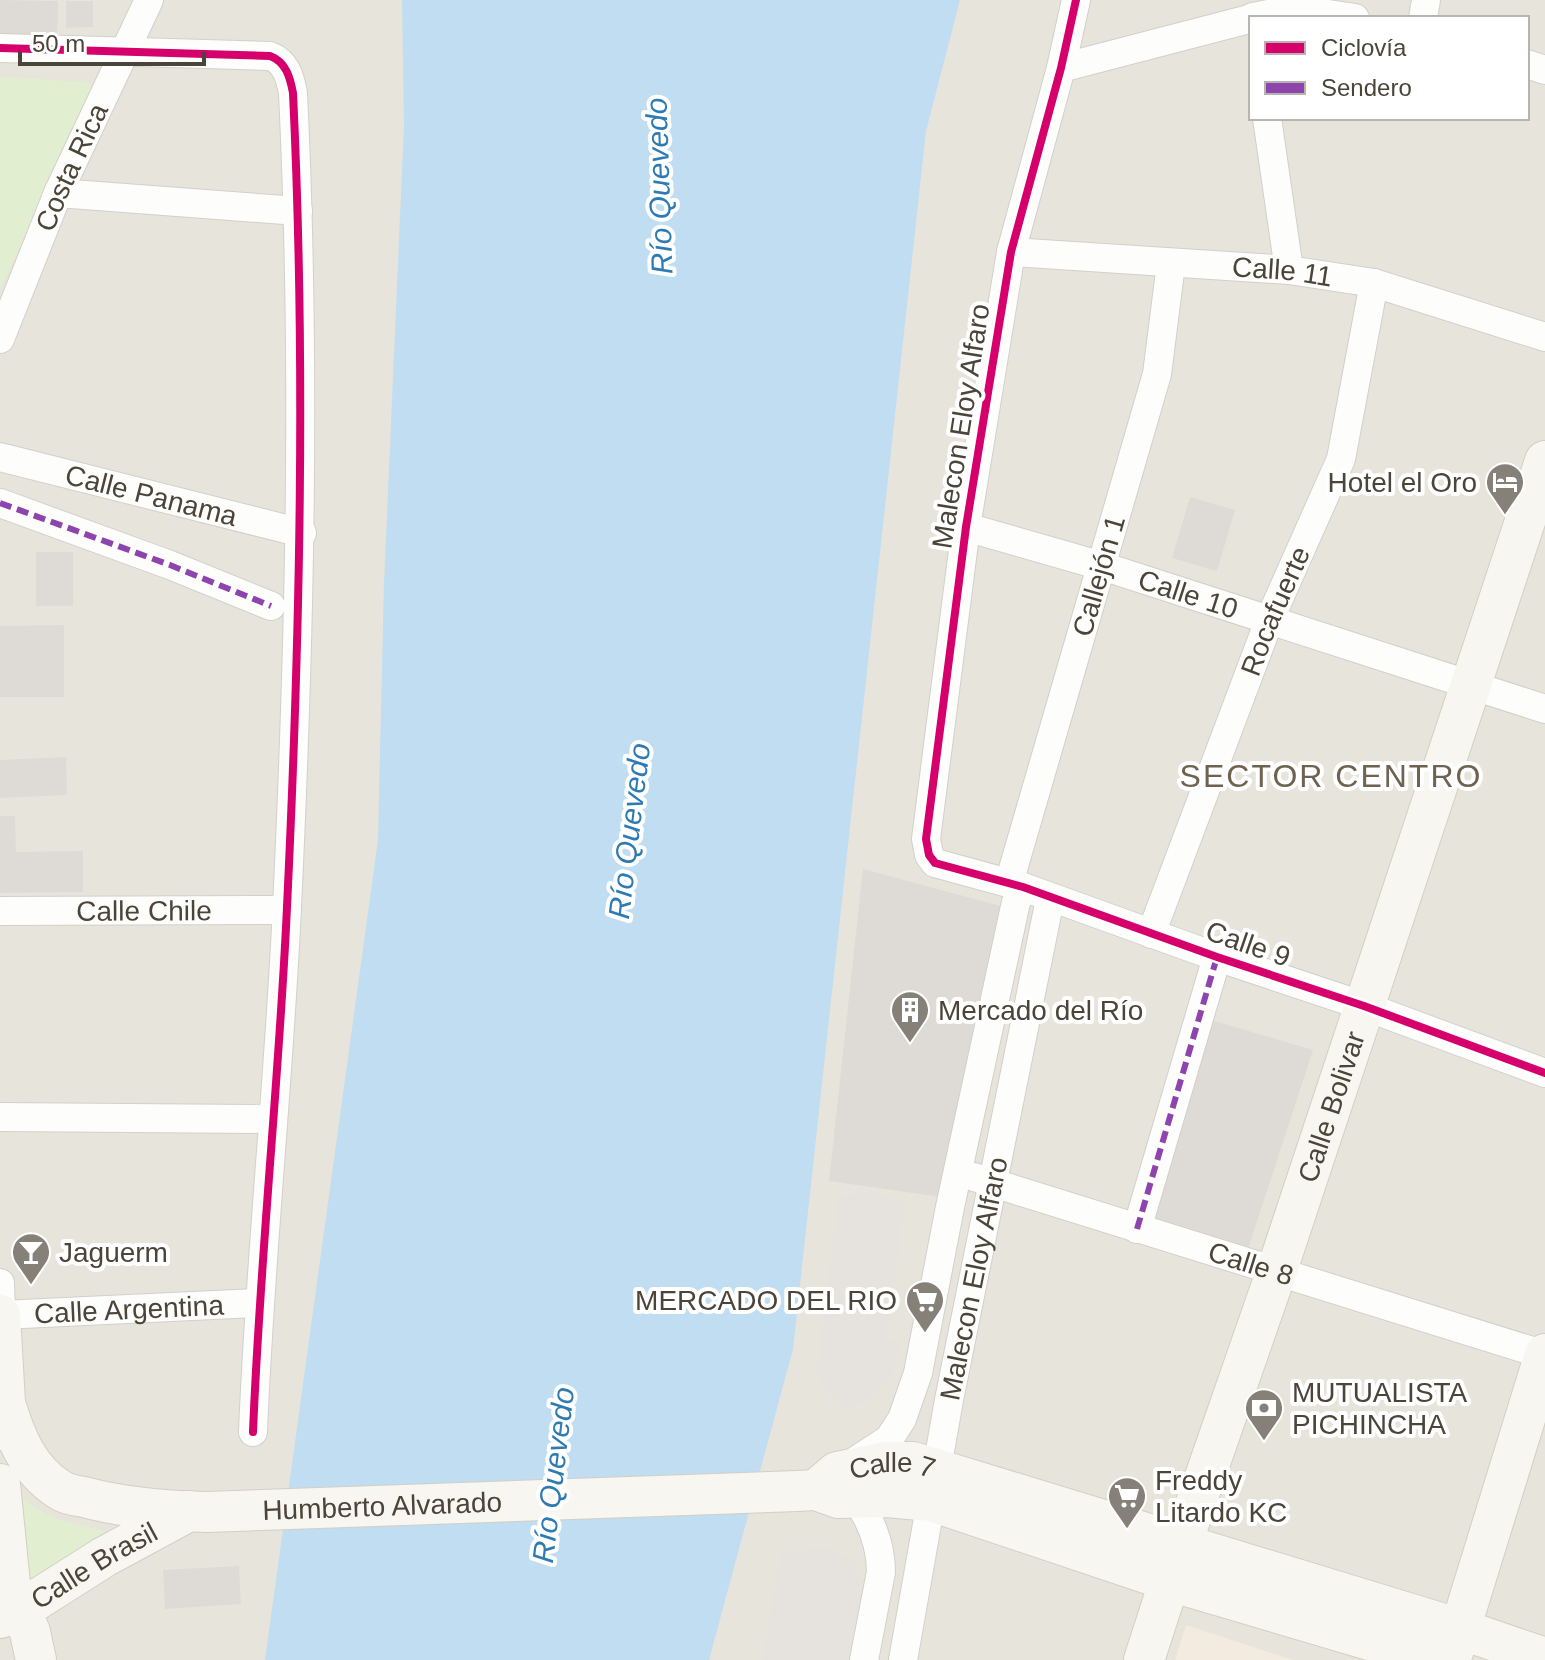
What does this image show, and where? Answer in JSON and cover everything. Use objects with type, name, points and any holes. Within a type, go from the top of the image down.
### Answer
[{"type":"main road","name":"Calle Bolivar","points":[[1144,1660],[1277,1270],[1545,461]]},
{"type":"main road","points":[[0,1305],[5,1403],[0,1443]]},
{"type":"main road","points":[[1455,1644],[1545,1355]]},
{"type":"main road","name":"Humberto Alvarado","points":[[5,1403],[24,1454],[61,1491],[133,1508],[198,1511],[826,1487]]},
{"type":"main road","name":"Calle 7","points":[[826,1487],[885,1462],[913,1462],[934,1485],[1170,1581],[1437,1660]]},
{"type":"main road","points":[[0,1484],[11,1613],[30,1632],[36,1660]]},
{"type":"main road","name":"Calle 7","points":[[934,1485],[1182,1543],[1455,1644],[1545,1658]]},
{"type":"main road","name":"Calle Brasil","points":[[11,1613],[104,1557],[198,1511]]},
{"type":"street","name":"Costa Rica","points":[[0,339],[58,193],[149,0]]},
{"type":"street","name":"Malecon Eloy Alfaro","points":[[935,863],[929,855],[926,839],[966,527],[1011,252],[1061,68],[1076,0]]},
{"type":"street","points":[[1256,16],[1294,4],[1346,16]]},
{"type":"street","points":[[1061,68],[1249,18]]},
{"type":"street","points":[[0,48],[270,56],[283,64],[290,79],[298,211],[302,533],[287,910],[258,1303],[253,1432]]},
{"type":"street","points":[[1267,120],[1289,270]]},
{"type":"street","points":[[58,193],[298,211]]},
{"type":"street","name":"Calle 11","points":[[1011,252],[1289,270],[1374,283],[1545,337]]},
{"type":"street","name":"Callejón 1","points":[[1016,885],[1157,374],[1171,264]]},
{"type":"street","name":"Rocafuerte","points":[[1151,934],[1269,621],[1341,459],[1374,283]]},
{"type":"street","name":"Calle Panama","points":[[0,457],[302,533]]},
{"type":"street","points":[[0,503],[170,565],[271,606]]},
{"type":"street","name":"Calle 10","points":[[966,527],[1102,566],[1545,709]]},
{"type":"street","name":"Calle 9","points":[[935,863],[1016,885],[1364,1006],[1545,1073]]},
{"type":"street","name":"Malecon Eloy Alfaro","points":[[826,1487],[889,1439],[902,1419],[918,1373],[1016,902],[1016,885]]},
{"type":"street","name":"Malecon Eloy Alfaro","points":[[903,1660],[949,1400],[1050,899]]},
{"type":"street","name":"Calle Chile","points":[[0,911],[287,910]]},
{"type":"street","points":[[1137,1229],[1217,957]]},
{"type":"street","points":[[0,1117],[273,1119]]},
{"type":"street","name":"Calle 8","points":[[958,1173],[1545,1355]]},
{"type":"street","name":"Calle Argentina","points":[[0,1305],[258,1303]]},
{"type":"street","points":[[911,1395],[949,1400]]},
{"type":"street","points":[[826,1487],[872,1528],[881,1557],[881,1572],[864,1660]]},
{"type":"shaded area","points":[[0,0],[1545,0],[1545,1660],[0,1660]]},
{"type":"shaded area","points":[[871,1192],[904,1203],[888,1337],[899,1343],[894,1374],[867,1401],[854,1408],[839,1408],[823,1390],[817,1369],[839,1196]]},
{"type":"shaded area","points":[[831,1549],[855,1564],[863,1589],[848,1660],[762,1660],[781,1552]]},
{"type":"shaded area","points":[[1186,1625],[1293,1660],[1175,1660]]},
{"type":"green space","points":[[0,77],[90,82],[94,90],[0,290]]},
{"type":"green space","points":[[3,1456],[15,1487],[35,1508],[67,1522],[102,1530],[106,1535],[15,1594]]},
{"type":"water","name":"Río Quevedo","points":[[402,0],[960,0],[926,131],[793,1349],[709,1660],[265,1660],[378,840],[384,583],[404,126]]},
{"type":"building","points":[[0,0],[58,1],[57,40],[0,39]]},
{"type":"building","points":[[66,1],[93,1],[93,27],[66,28]]},
{"type":"building","points":[[1190,497],[1235,510],[1217,571],[1172,558]]},
{"type":"building","points":[[36,552],[73,552],[73,606],[36,606]]},
{"type":"building","points":[[64,625],[64,697],[0,697],[0,626]]},
{"type":"building","points":[[66,757],[67,795],[0,798],[0,760]]},
{"type":"building","points":[[0,816],[15,816],[16,852],[83,851],[83,892],[0,893]]},
{"type":"building","name":"Mercado del Río","points":[[863,869],[1008,908],[941,1197],[829,1181]]},
{"type":"building","points":[[1208,1019],[1313,1050],[1248,1249],[1153,1220]]},
{"type":"building","points":[[239,1566],[241,1604],[165,1609],[163,1570]]},
{"type":"marked path","points":[[0,503],[170,565],[271,606]]},
{"type":"marked path","points":[[1137,1229],[1217,957]]},
{"type":"cycle path","points":[[1076,0],[1061,68],[1011,252],[966,527],[926,839],[929,855],[935,863],[1023,887],[1545,1073]]},
{"type":"cycle path","points":[[0,48],[270,56],[284,66],[293,93],[299,296],[300,500],[292,805],[284,973],[253,1432]]},
{"type":"place","name":"Hotel el Oro","points":[[1505,516]]},
{"type":"place","name":"Mercado del Río","points":[[910,1044]]},
{"type":"place","name":"Jaguerm","points":[[31,1286]]},
{"type":"place","name":"MERCADO DEL RIO","points":[[925,1334]]},
{"type":"place","name":"MUTUALISTA PICHINCHA","points":[[1264,1442]]},
{"type":"place","name":"Freddy Litardo KC","points":[[1127,1530]]},
{"type":"district","name":"SECTOR CENTRO","points":[[1331,776]]}]
